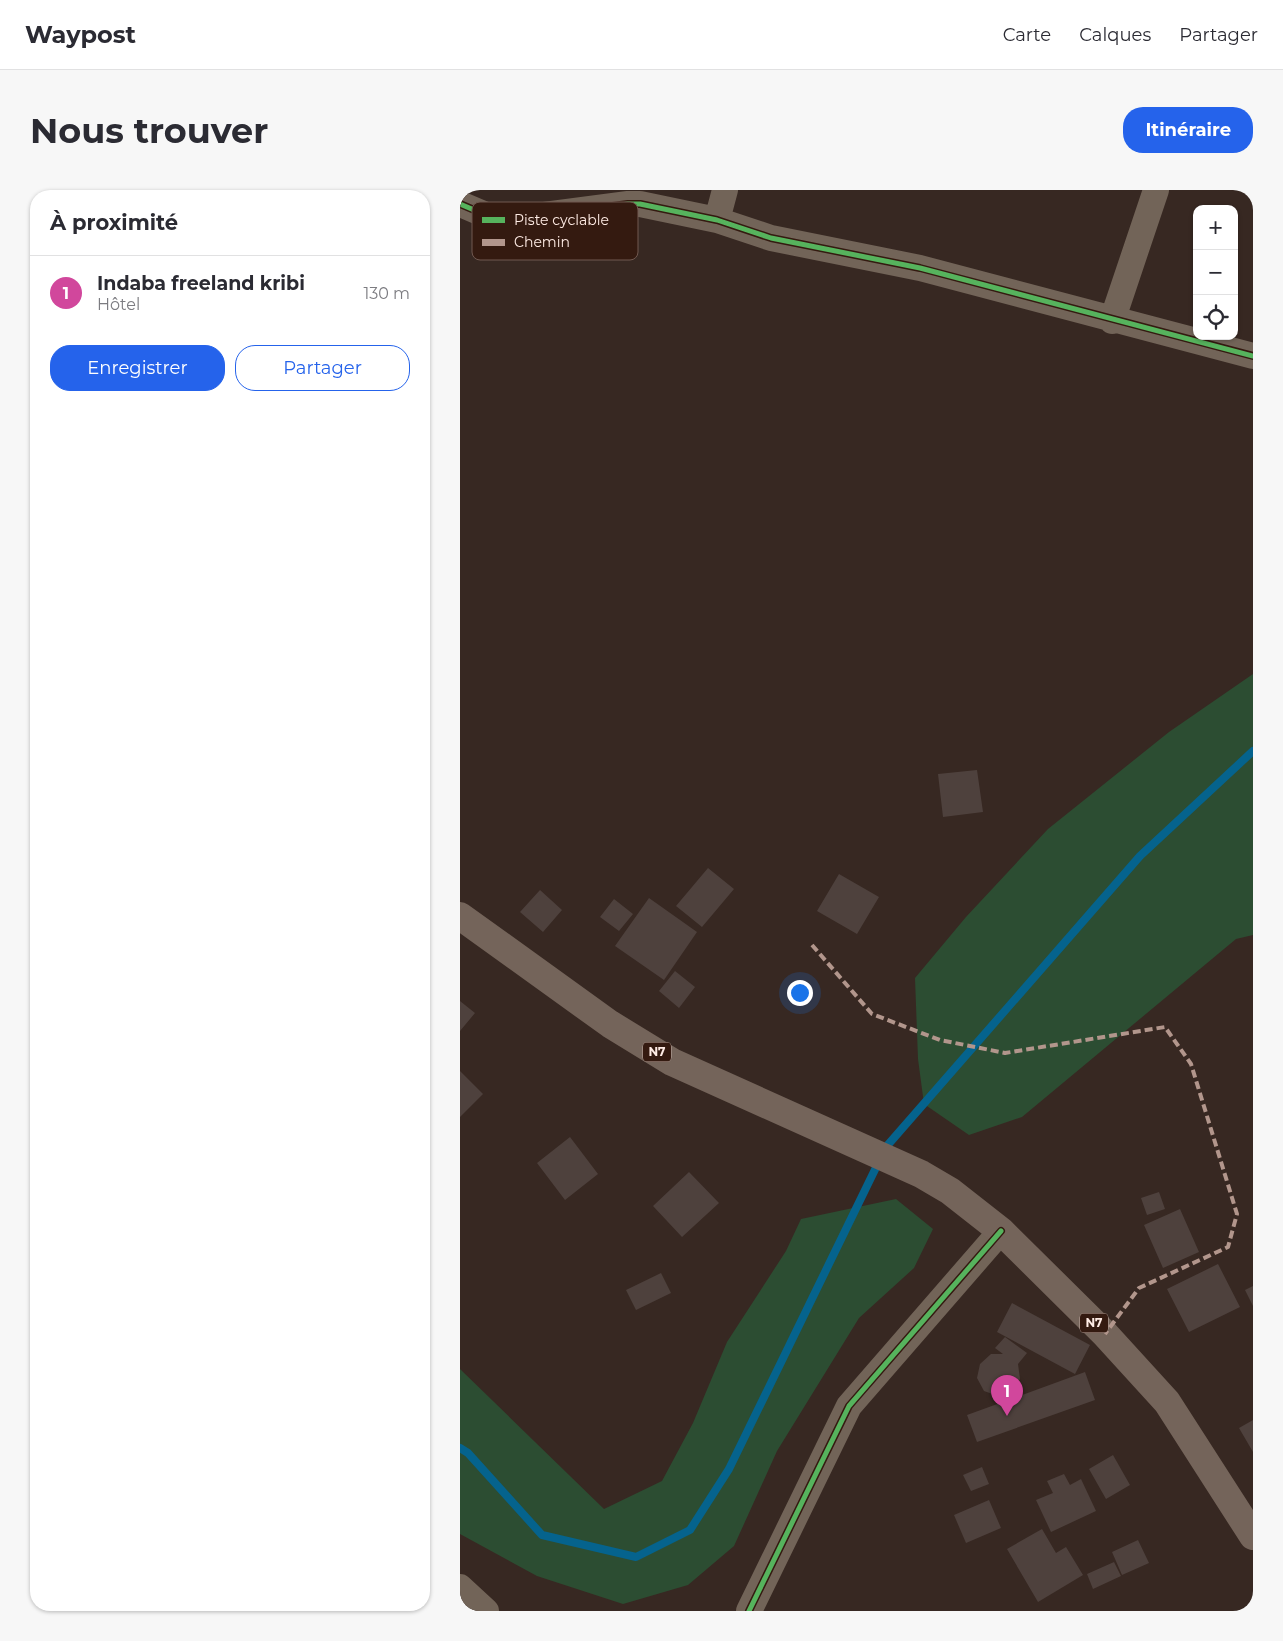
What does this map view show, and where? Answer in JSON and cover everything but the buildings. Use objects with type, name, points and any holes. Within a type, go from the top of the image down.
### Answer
[{"type":"highway","name":"N7","points":[[460,916],[610,1024],[672,1062],[920,1174],[950,1191],[1001,1231],[1105,1334],[1168,1402],[1253,1536]]},
{"type":"street","points":[[717,220],[724,190]]},
{"type":"street","points":[[1112,321],[1156,190]]},
{"type":"street","points":[[460,204],[472,209]]},
{"type":"street","points":[[638,206],[717,220],[771,238],[920,268],[1112,321],[1253,356]]},
{"type":"street","points":[[749,1611],[849,1406],[1001,1231]]},
{"type":"street","points":[[460,1586],[486,1611]]},
{"type":"green space","points":[[1253,674],[1253,935],[1236,939],[1022,1117],[969,1135],[924,1104],[918,1059],[915,978],[966,917],[1048,829],[1169,732]]},
{"type":"green space","points":[[896,1199],[933,1229],[914,1268],[859,1318],[777,1451],[734,1546],[688,1585],[623,1604],[537,1576],[460,1534],[460,1369],[604,1509],[662,1481],[693,1423],[727,1342],[786,1251],[801,1219]]},
{"type":"waterway","points":[[460,1448],[468,1453],[542,1535],[636,1557],[690,1530],[729,1469],[886,1147],[1140,856],[1253,751]]},
{"type":"marked path","points":[[812,945],[872,1014],[940,1040],[1005,1053],[1165,1027],[1191,1064],[1237,1214],[1228,1247],[1139,1288],[1105,1334]]},
{"type":"cycle path","points":[[460,204],[472,209]]},
{"type":"cycle path","points":[[638,204],[717,220],[771,238],[920,268],[1253,356]]},
{"type":"cycle path","points":[[749,1611],[849,1406],[1001,1231]]},
{"type":"place","name":"Indaba freeland kribi","points":[[1007,1416]]}]
